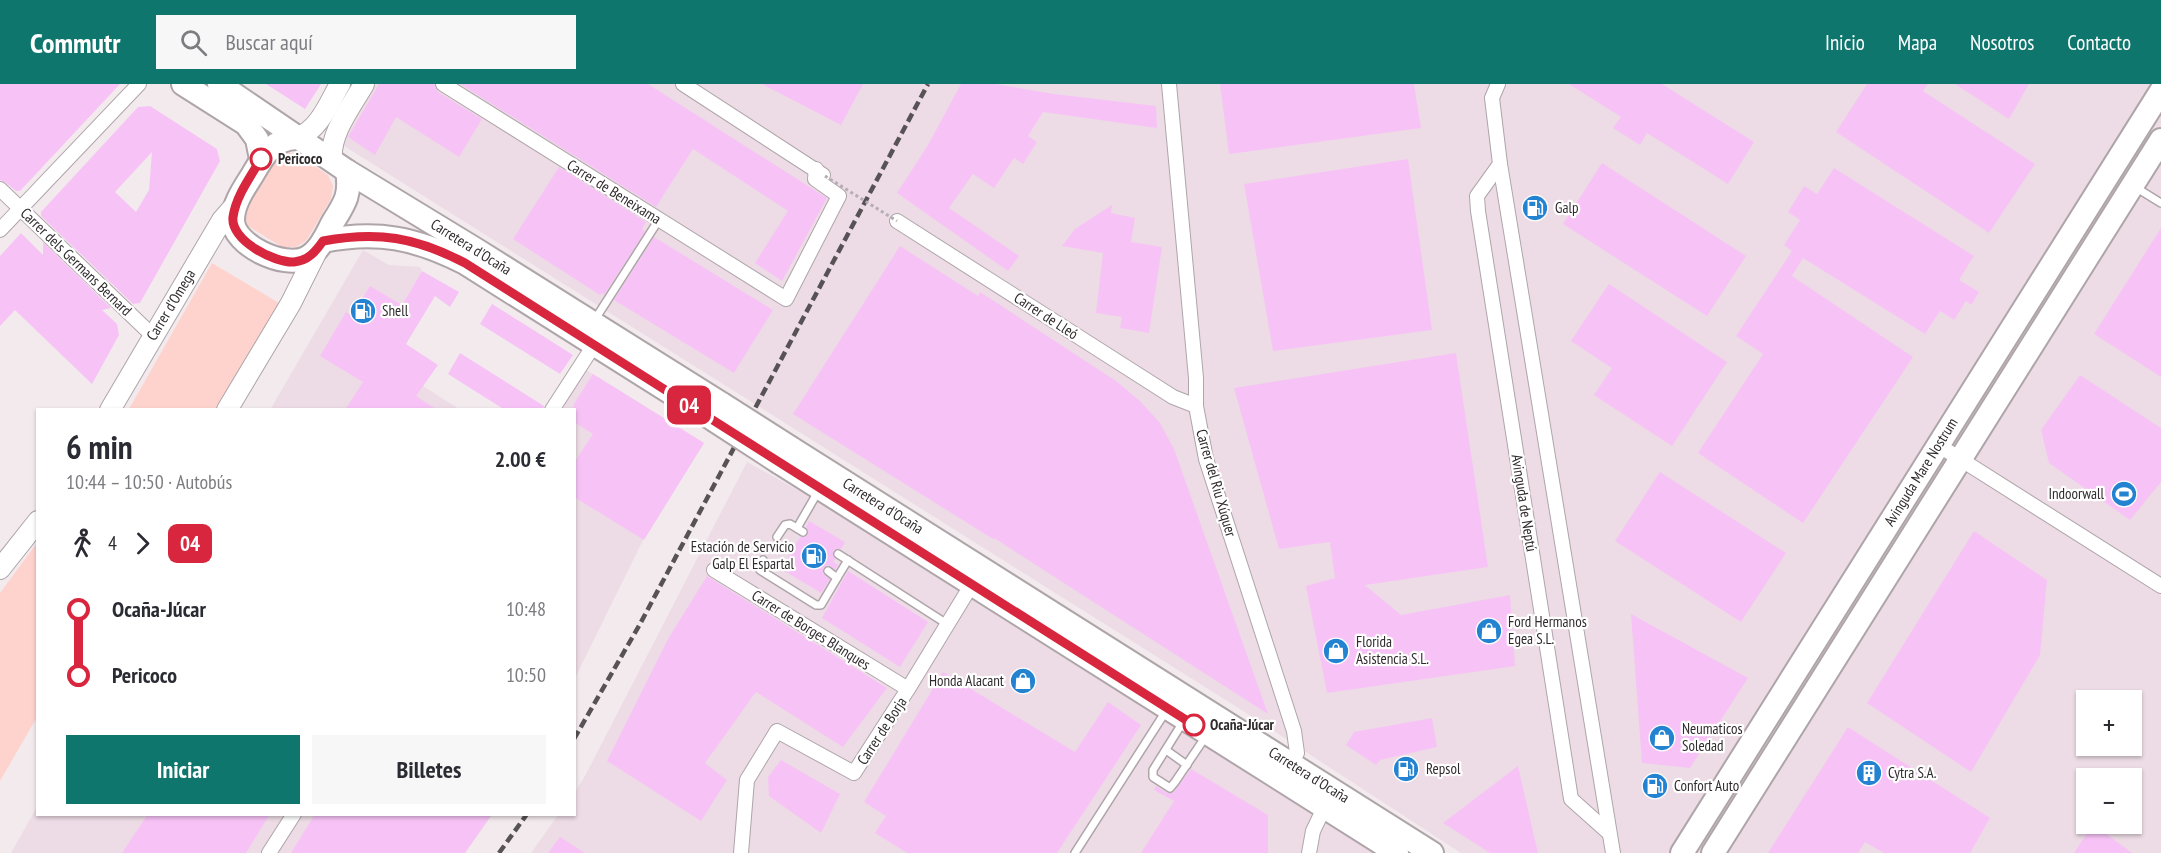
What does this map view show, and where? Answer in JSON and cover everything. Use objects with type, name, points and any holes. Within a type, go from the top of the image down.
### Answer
[{"type":"main road","points":[[183,84],[246,124],[257,140],[261,159]]},
{"type":"main road","points":[[219,84],[339,166],[350,186],[347,199],[320,246]]},
{"type":"main road","name":"Avinguda Mare Nostrum","points":[[1682,853],[2161,91]]},
{"type":"main road","name":"Carrer d'Omega","points":[[296,138],[279,141],[272,145],[261,159],[237,203],[233,219],[235,230],[248,243],[281,261],[296,262],[306,258],[320,246]]},
{"type":"main road","name":"Avinguda Mare Nostrum","points":[[1713,853],[2161,140]]},
{"type":"main road","name":"Carretera d'Ocaña","points":[[339,166],[593,334],[785,455],[967,559],[1432,853]]},
{"type":"main road","name":"Carretera d'Ocaña","points":[[320,246],[352,235],[392,238],[438,249],[593,334]]},
{"type":"main road","name":"Carretera d'Ocaña","points":[[785,455],[820,488],[1397,853]]},
{"type":"street","points":[[0,230],[139,84]]},
{"type":"street","points":[[296,138],[303,136],[317,124],[340,84]]},
{"type":"street","points":[[339,166],[330,149],[335,135],[364,84]]},
{"type":"street","name":"Carrer de Beneixama","points":[[443,84],[786,299],[839,196],[815,179],[820,172]]},
{"type":"street","points":[[683,84],[820,172]]},
{"type":"street","name":"Carrer del Riu Xúquer","points":[[1169,84],[1196,378],[1196,406],[1206,459],[1294,731],[1297,753],[1291,764]]},
{"type":"street","name":"Avinguda de Neptú","points":[[1498,84],[1492,98],[1500,164],[1613,853]]},
{"type":"street","name":"Avinguda de Neptú","points":[[1500,164],[1477,196],[1478,211],[1569,787],[1571,799],[1608,832]]},
{"type":"street","name":"Carrer dels Germans Bernard","points":[[0,189],[153,336]]},
{"type":"street","name":"Carrer d'Omega","points":[[111,408],[222,220],[237,203]]},
{"type":"street","name":"Carrer de Lleó","points":[[897,221],[1173,397],[1196,406]]},
{"type":"street","points":[[228,408],[291,303],[320,246]]},
{"type":"street","points":[[553,408],[593,334]]},
{"type":"street","points":[[1938,445],[2161,586]]},
{"type":"street","points":[[0,569],[36,524]]},
{"type":"street","points":[[967,559],[972,584]]},
{"type":"street","name":"Carrer de Borges Blanques","points":[[714,570],[908,689]]},
{"type":"street","name":"Carrer de Borja","points":[[741,853],[747,780],[777,731],[854,773],[972,584]]},
{"type":"street","points":[[1309,853],[1313,831],[1324,808]]},
{"type":"street","points":[[269,853],[293,816]]},
{"type":"lane","points":[[2133,185],[2161,203]]},
{"type":"lane","points":[[593,334],[658,220]]},
{"type":"lane","points":[[777,537],[785,525],[790,524],[800,530],[820,488]]},
{"type":"lane","points":[[838,554],[947,624]]},
{"type":"lane","points":[[763,560],[759,566],[760,570],[816,605],[821,605],[848,560]]},
{"type":"lane","points":[[828,572],[837,578]]},
{"type":"lane","points":[[1176,714],[1166,750],[1152,770],[1153,777],[1170,788],[1207,734]]},
{"type":"lane","points":[[1075,853],[1176,714]]},
{"type":"lane","points":[[1166,750],[1187,765]]},
{"type":"path","points":[[820,172],[897,221]]},
{"type":"shaded area","points":[[376,84],[2161,84],[2161,853],[1461,853],[1240,709],[341,144]]},
{"type":"shaded area","points":[[285,152],[297,154],[328,175],[333,186],[331,199],[306,241],[296,247],[282,247],[248,226],[245,218],[248,199],[275,156]]},
{"type":"shaded area","name":"Shell","points":[[363,250],[389,265],[420,267],[422,271],[373,354],[457,408],[271,408]]},
{"type":"shaded area","points":[[212,263],[279,303],[216,408],[130,408]]},
{"type":"shaded area","points":[[580,366],[704,443],[643,540],[576,676],[576,408],[553,408]]},
{"type":"shaded area","points":[[747,462],[886,539],[1100,680],[1377,853],[531,853],[557,816],[576,816],[576,790]]},
{"type":"shaded area","points":[[36,544],[36,719],[0,781],[0,593]]},
{"type":"shaded area","points":[[36,809],[36,816],[491,816],[465,853],[11,853]]},
{"type":"building","points":[[0,84],[120,84],[20,191],[16,191],[0,180]]},
{"type":"building","points":[[266,84],[321,84],[305,109]]},
{"type":"building","points":[[379,84],[434,84],[438,92],[482,119],[459,157],[396,117],[375,155],[348,137]]},
{"type":"building","points":[[460,84],[648,84],[827,198],[782,281],[755,263],[788,211],[693,149],[656,207]]},
{"type":"building","points":[[762,84],[863,84],[841,125]]},
{"type":"building","points":[[961,84],[996,84],[1054,94],[1156,106],[1157,128],[1043,112],[1028,136],[1037,142],[1023,164],[1014,158],[994,188],[973,174],[949,208],[1019,256],[1008,271],[897,193],[928,145]]},
{"type":"building","points":[[1220,84],[1414,84],[1421,128],[1229,154]]},
{"type":"building","points":[[1569,84],[1662,84],[1754,142],[1728,184],[1647,133],[1640,145],[1613,128],[1621,117]]},
{"type":"building","points":[[1867,84],[1928,84],[1923,91],[2035,164],[1989,233],[1836,132]]},
{"type":"building","points":[[1955,84],[2029,84],[2009,119]]},
{"type":"building","points":[[150,106],[217,149],[220,161],[140,303],[133,304],[41,216],[41,212],[138,107]],"holes":[[[152,152],[149,190],[136,212],[115,192]]]},
{"type":"building","points":[[1408,159],[1432,330],[1273,351],[1244,184]]},
{"type":"building","points":[[1602,163],[1746,256],[1707,316],[1563,224]]},
{"type":"building","points":[[559,167],[646,222],[642,229],[645,232],[604,295],[602,293],[600,295],[513,239]]},
{"type":"building","points":[[1834,168],[1974,256],[1959,280],[1979,292],[1971,305],[1966,301],[1954,320],[1940,311],[1925,334],[1803,258],[1792,276],[1913,357],[1803,523],[1698,453],[1763,354],[1736,336],[1792,251],[1784,245],[1800,220],[1788,212],[1804,186],[1817,194]]},
{"type":"building","points":[[1112,205],[1111,213],[1135,218],[1131,242],[1162,247],[1149,333],[1120,328],[1122,317],[1096,313],[1103,253],[1062,246],[1075,229]]},
{"type":"building","points":[[2161,228],[2161,377],[2094,334]]},
{"type":"building","points":[[21,233],[43,255],[43,242],[111,308],[102,310],[117,324],[119,335],[92,384],[15,310],[0,326],[0,256]]},
{"type":"building","points":[[654,237],[773,310],[734,373],[614,300]]},
{"type":"building","points":[[900,246],[978,296],[980,292],[1116,381],[1140,401],[1160,423],[1174,449],[1268,714],[994,538],[793,414]]},
{"type":"building","points":[[422,271],[459,292],[450,307],[435,296],[406,344],[438,365],[416,396],[434,408],[346,408],[363,382],[320,356],[346,312],[352,316],[370,286],[402,305]]},
{"type":"building","points":[[1609,284],[1727,362],[1672,446],[1594,395],[1612,368],[1571,341]]},
{"type":"building","points":[[492,304],[573,355],[560,374],[480,324]]},
{"type":"building","points":[[460,353],[544,406],[544,408],[502,408],[448,374]]},
{"type":"building","points":[[1456,353],[1488,567],[1365,585],[1401,615],[1510,595],[1515,666],[1327,693],[1306,586],[1335,578],[1330,542],[1279,549],[1234,388]]},
{"type":"building","points":[[593,374],[704,443],[644,540],[576,498],[576,460],[593,434],[576,423],[574,404]]},
{"type":"building","points":[[2080,375],[2161,428],[2161,482],[2130,520],[2049,463],[2041,430]]},
{"type":"building","points":[[1660,472],[1786,553],[1741,622],[1615,541]]},
{"type":"building","points":[[809,521],[845,542],[841,549],[833,551],[835,559],[833,562],[838,565],[835,570],[828,565],[823,568],[823,574],[830,579],[821,593],[781,569],[800,537],[808,534],[806,527]]},
{"type":"building","points":[[1974,531],[2047,580],[2040,655],[1971,772],[1867,703]]},
{"type":"building","points":[[848,571],[928,622],[900,667],[822,618]]},
{"type":"building","points":[[707,576],[887,688],[843,747],[756,692],[705,763],[727,780],[701,821],[607,761],[668,639]]},
{"type":"building","points":[[1631,614],[1748,678],[1690,768],[1642,763]]},
{"type":"building","points":[[943,672],[1075,752],[1108,702],[1141,725],[1057,853],[907,853],[875,833],[886,816],[864,802]]},
{"type":"building","points":[[1432,718],[1437,747],[1380,760],[1376,765],[1346,745],[1354,732]]},
{"type":"building","name":"Cytra S.A.","points":[[1848,727],[1990,818],[1970,853],[1884,853],[1865,842],[1858,853],[1768,853]]},
{"type":"building","points":[[781,760],[840,794],[821,833],[769,796],[768,777]]},
{"type":"building","points":[[1518,766],[1538,853],[1490,853],[1443,823]]},
{"type":"building","points":[[1191,769],[1268,815],[1268,853],[1141,853],[1174,801],[1154,790],[1156,786],[1167,793],[1173,793]]},
{"type":"building","points":[[147,816],[269,816],[246,853],[122,853]]},
{"type":"building","points":[[314,816],[491,816],[465,853],[291,853]]},
{"type":"building","points":[[2086,834],[2106,834],[2132,853],[2074,853]]},
{"type":"building","points":[[560,837],[585,853],[548,853]]},
{"type":"railway","points":[[576,736],[640,624],[928,84]]},
{"type":"railway","points":[[499,853],[526,816]]},
{"type":"bus line","name":"04","points":[[261,159],[237,203],[233,219],[235,230],[260,251],[281,261],[296,262],[317,251],[323,241],[352,235],[392,238],[438,249],[465,263],[1194,725]]},
{"type":"place","name":"Pericoco","points":[[261,159]]},
{"type":"place","name":"Galp","points":[[1535,208]]},
{"type":"place","name":"Shell","points":[[363,311]]},
{"type":"place","name":"Indoorwall","points":[[2124,494]]},
{"type":"place","name":"Estación de Servicio Galp El Espartal","points":[[814,556]]},
{"type":"place","name":"Ford Hermanos Egea S.L.","points":[[1489,631]]},
{"type":"place","name":"Florida Asistencia S.L.","points":[[1336,651]]},
{"type":"place","name":"Honda Alacant","points":[[1023,681]]},
{"type":"place","name":"Ocaña-Júcar","points":[[1194,725]]},
{"type":"place","name":"Neumaticos Soledad","points":[[1662,738]]},
{"type":"place","name":"Repsol","points":[[1406,769]]},
{"type":"place","name":"Cytra S.A.","points":[[1869,773]]},
{"type":"place","name":"Confort Auto","points":[[1655,786]]}]
